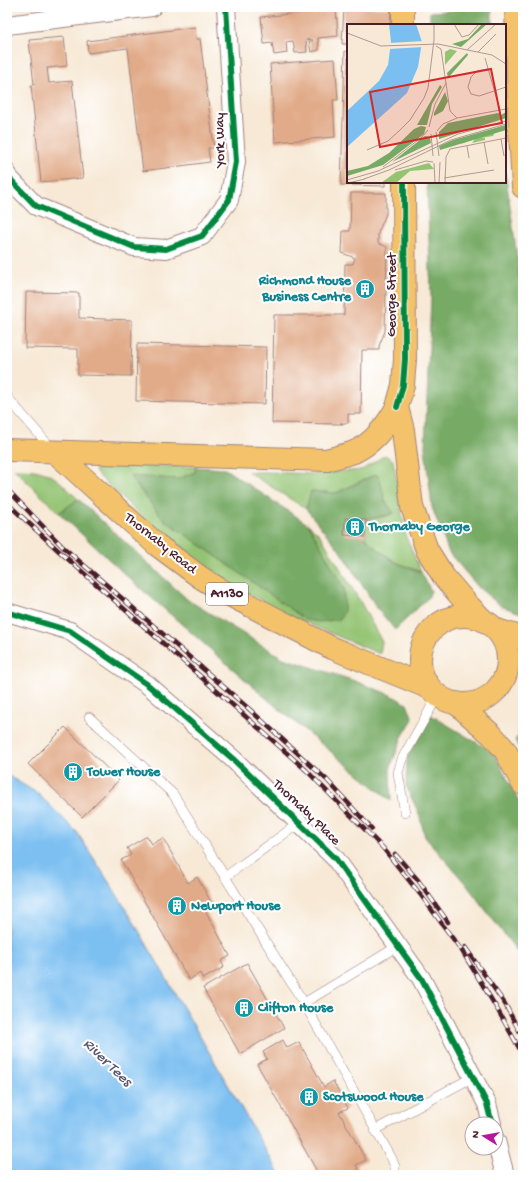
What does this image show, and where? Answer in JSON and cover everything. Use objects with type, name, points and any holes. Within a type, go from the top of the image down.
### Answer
[{"type":"main road","points":[[403,7],[403,24]]},
{"type":"main road","points":[[516,7],[523,187]]},
{"type":"main road","name":"George Street","points":[[404,183],[404,359],[403,385],[397,406],[403,430],[412,507],[427,550],[444,576],[467,604],[490,625]]},
{"type":"main road","name":"A1130","points":[[14,451],[327,460],[354,452],[374,439],[389,420],[397,406]]},
{"type":"main road","name":"Thornaby Road","points":[[55,452],[157,545],[212,585],[332,648],[441,696]]},
{"type":"main road","name":"A1130","points":[[490,625],[505,642],[508,655],[507,669],[502,682],[494,692],[482,700],[470,704],[441,696],[422,675],[420,661],[422,646],[429,633],[440,623],[453,617],[468,616],[523,638]]},
{"type":"main road","name":"A1130","points":[[502,682],[523,675]]},
{"type":"main road","points":[[441,696],[492,735],[505,750],[523,784]]},
{"type":"street","points":[[7,25],[152,7]]},
{"type":"street","name":"York Way","points":[[7,173],[9,178],[36,206],[134,248],[166,249],[202,236],[229,200],[236,162],[226,7]]},
{"type":"street","name":"Thornaby Place","points":[[7,612],[70,632],[148,685],[233,759],[335,858],[421,978],[487,1104],[490,1116]]},
{"type":"street","points":[[500,1156],[505,1175]]},
{"type":"lane","points":[[7,397],[55,452]]},
{"type":"lane","points":[[405,813],[398,773],[402,759],[441,696]]},
{"type":"lane","points":[[89,717],[173,794],[304,1003],[392,1159],[395,1167],[395,1175]]},
{"type":"lane","points":[[225,877],[299,823]]},
{"type":"lane","points":[[304,1003],[398,946]]},
{"type":"lane","points":[[375,1130],[473,1078]]},
{"type":"green space","points":[[449,7],[492,7],[492,24],[430,24],[430,12],[448,11]]},
{"type":"green space","points":[[506,177],[523,311],[523,614],[501,606],[480,589],[449,553],[432,507],[425,448],[431,297],[427,183],[506,183]]},
{"type":"green space","points":[[385,455],[393,460],[406,537],[421,572],[396,562],[376,548],[365,537],[366,520],[387,516],[394,513],[385,501],[380,480],[376,474],[336,493],[311,491],[306,509],[248,472],[313,474],[362,470]]},
{"type":"green space","points":[[97,464],[196,467],[195,472],[179,479],[130,477],[162,518],[238,570],[344,589],[309,525],[320,535],[361,603],[382,642],[380,654],[295,618],[234,586],[190,555],[143,518],[96,473],[95,469]]},
{"type":"green space","points":[[196,467],[225,469],[309,525],[344,589],[344,611],[340,619],[320,622],[306,620],[162,518],[130,476],[178,479],[195,472]]},
{"type":"green space","points":[[14,469],[33,470],[50,475],[59,481],[78,499],[59,513]]},
{"type":"green space","points":[[376,474],[380,480],[385,501],[394,513],[370,518],[345,518],[344,535],[365,537],[376,548],[395,562],[421,572],[431,591],[428,598],[395,630],[377,608],[338,548],[306,509],[311,491],[336,493]]},
{"type":"green space","points":[[78,499],[188,600],[283,658],[352,680],[391,695],[407,704],[413,719],[402,737],[390,769],[391,801],[274,705],[131,580],[59,513]]},
{"type":"green space","points":[[523,710],[523,756],[515,740],[519,735],[518,726]]},
{"type":"green space","points":[[431,715],[494,753],[523,809],[523,959],[465,883],[425,837],[419,814],[406,786],[407,758]]},
{"type":"water","name":"River Tees","points":[[7,775],[37,793],[77,832],[131,917],[280,1175],[7,1175]]},
{"type":"building","points":[[344,7],[391,8],[390,24],[347,24],[347,44],[342,44]]},
{"type":"building","points":[[336,9],[338,36],[318,38],[319,50],[311,52],[309,41],[313,41],[312,39],[306,40],[307,52],[295,53],[293,41],[286,42],[287,53],[274,55],[272,43],[264,44],[261,17]]},
{"type":"building","points":[[195,27],[196,39],[200,39],[214,148],[208,148],[210,162],[143,171],[128,48],[88,53],[87,41]]},
{"type":"building","points":[[64,37],[67,66],[47,68],[49,83],[72,81],[83,178],[41,182],[31,85],[34,85],[29,40]]},
{"type":"building","points":[[345,51],[347,51],[347,183],[385,183],[385,186],[341,185]]},
{"type":"building","points":[[335,59],[338,100],[333,100],[335,137],[275,142],[270,64]]},
{"type":"building","name":"Richmond House Business Centre","points":[[351,193],[386,193],[386,214],[378,233],[378,243],[387,247],[385,331],[379,346],[379,350],[362,350],[361,414],[348,414],[348,423],[340,423],[343,424],[272,423],[274,315],[344,315],[345,264],[353,264],[355,258],[342,253],[343,231],[350,231]]},
{"type":"building","points":[[26,292],[79,293],[79,318],[132,320],[131,376],[78,375],[78,349],[25,348]]},
{"type":"building","points":[[137,344],[266,347],[265,404],[136,401]]},
{"type":"building","name":"Thornaby George","points":[[345,518],[366,520],[365,537],[344,535]]},
{"type":"building","name":"Tower House","points":[[65,727],[119,780],[82,817],[28,764]]},
{"type":"building","name":"Newport House","points":[[147,836],[152,844],[163,838],[188,883],[197,877],[212,904],[204,908],[230,956],[221,961],[224,967],[203,979],[200,973],[189,980],[121,860],[131,855],[127,848]]},
{"type":"building","name":"Clifton House","points":[[247,963],[284,1028],[240,1054],[203,988]]},
{"type":"building","name":"Scotswood House","points":[[283,1040],[287,1048],[299,1042],[324,1087],[333,1081],[348,1108],[339,1112],[366,1160],[356,1165],[359,1171],[352,1175],[319,1175],[257,1064],[267,1059],[263,1052]]},
{"type":"railway","points":[[7,489],[63,547],[248,708],[327,780],[372,829]]},
{"type":"railway","points":[[7,503],[60,552],[306,770],[383,848],[420,894],[462,951],[523,1055]]},
{"type":"railway","points":[[395,854],[418,880],[448,922]]},
{"type":"railway","points":[[465,947],[505,1004],[523,1038]]},
{"type":"cycle path","points":[[7,173],[9,178],[36,206],[134,247],[166,249],[202,236],[229,200],[236,162],[226,7]]},
{"type":"cycle path","points":[[397,407],[403,385],[405,359],[404,183]]},
{"type":"cycle path","points":[[7,612],[70,631],[148,685],[233,759],[335,858],[421,978],[487,1104],[490,1116]]},
{"type":"place","name":"Richmond House Business Centre","points":[[365,289]]},
{"type":"place","name":"Thornaby George","points":[[355,527]]},
{"type":"place","name":"Tower House","points":[[73,772]]},
{"type":"place","name":"Newport House","points":[[177,906]]},
{"type":"place","name":"Clifton House","points":[[244,1008]]},
{"type":"place","name":"Scotswood House","points":[[309,1097]]}]
